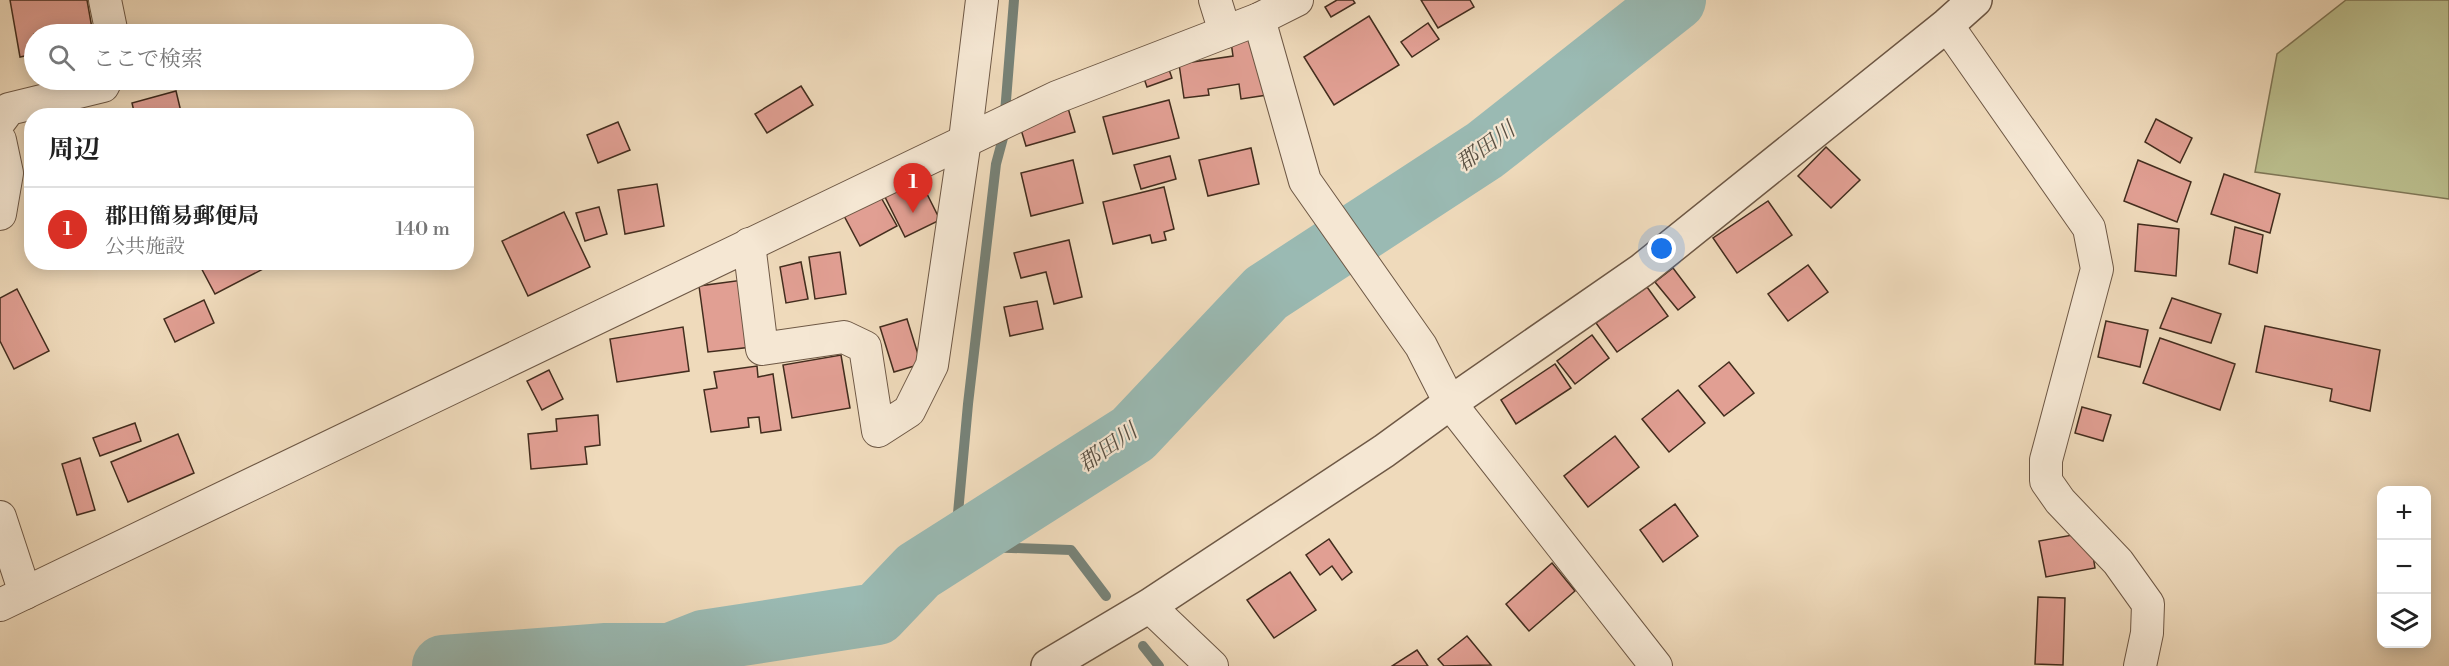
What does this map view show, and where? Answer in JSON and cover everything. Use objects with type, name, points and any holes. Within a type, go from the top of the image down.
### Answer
[{"type":"street","points":[[105,0],[110,24]]},
{"type":"street","points":[[749,244],[762,349],[844,337],[865,347],[878,431],[909,411],[932,365],[973,136],[982,0]]},
{"type":"street","points":[[1215,0],[1226,32]]},
{"type":"street","points":[[0,517],[12,599],[973,136],[1057,97],[1259,19],[1297,0]]},
{"type":"street","points":[[1048,666],[1149,606],[1384,452],[1450,403],[1642,270],[1947,26],[1975,0]]},
{"type":"street","points":[[1259,19],[1305,181],[1421,346],[1450,403],[1656,666]]},
{"type":"street","points":[[1947,26],[2089,228],[2097,269],[2046,460],[2046,481],[2060,501],[2118,562],[2148,604],[2147,633],[2140,666]]},
{"type":"street","points":[[0,121],[9,109],[87,90]]},
{"type":"street","points":[[0,141],[7,173],[0,214]]},
{"type":"street","points":[[1149,606],[1212,666]]},
{"type":"green space","points":[[2346,0],[2449,0],[2449,199],[2255,172],[2277,54]]},
{"type":"building","points":[[10,0],[87,0],[91,24],[24,24],[24,56],[20,57]]},
{"type":"building","points":[[1337,0],[1353,0],[1355,3],[1331,17],[1325,7]]},
{"type":"building","points":[[1421,0],[1470,0],[1474,7],[1438,28]]},
{"type":"building","points":[[1369,16],[1399,65],[1334,105],[1304,57]]},
{"type":"building","points":[[1428,23],[1439,39],[1412,57],[1401,42]]},
{"type":"building","points":[[1258,38],[1267,95],[1241,99],[1239,84],[1208,89],[1209,95],[1184,98],[1179,64],[1233,56],[1231,42]]},
{"type":"building","points":[[1166,61],[1172,78],[1147,87],[1141,70]]},
{"type":"building","points":[[801,86],[813,105],[767,133],[755,114]]},
{"type":"building","points":[[176,91],[180,108],[133,108],[132,103]]},
{"type":"building","points":[[1169,100],[1179,138],[1113,154],[1103,117]]},
{"type":"building","points":[[1068,108],[1075,132],[1026,146],[1019,123]]},
{"type":"building","points":[[2156,119],[2192,138],[2180,163],[2145,142]]},
{"type":"building","points":[[618,122],[630,150],[598,163],[587,135]]},
{"type":"building","points":[[1826,147],[1860,180],[1831,208],[1798,176]]},
{"type":"building","points":[[1251,148],[1259,184],[1208,196],[1199,160]]},
{"type":"building","points":[[1170,156],[1176,179],[1141,189],[1134,165]]},
{"type":"building","points":[[1073,160],[1083,203],[1031,216],[1021,173]]},
{"type":"building","points":[[2138,160],[2191,182],[2177,222],[2124,201]]},
{"type":"building","points":[[2224,174],[2280,194],[2270,233],[2211,214]]},
{"type":"building","points":[[918,176],[940,220],[905,237],[883,193]]},
{"type":"building","points":[[657,184],[664,226],[625,234],[618,190]]},
{"type":"building","points":[[1164,187],[1174,229],[1164,232],[1166,240],[1152,243],[1150,235],[1113,244],[1103,202]]},
{"type":"building","points":[[878,192],[897,226],[860,246],[842,212]]},
{"type":"building","points":[[1768,201],[1792,235],[1737,273],[1713,238]]},
{"type":"building","points":[[599,207],[607,234],[585,241],[576,213]]},
{"type":"building","points":[[564,212],[590,267],[528,296],[502,241]]},
{"type":"building","points":[[2138,224],[2179,229],[2176,276],[2135,271]]},
{"type":"building","points":[[2235,227],[2263,235],[2257,273],[2229,264]]},
{"type":"building","points":[[1069,240],[1082,297],[1054,304],[1046,272],[1021,278],[1014,253]]},
{"type":"building","points":[[840,252],[846,294],[815,299],[809,257]]},
{"type":"building","points":[[801,262],[808,299],[786,303],[780,267]]},
{"type":"building","points":[[1808,265],[1828,292],[1788,321],[1768,294]]},
{"type":"building","points":[[1673,268],[1695,297],[1678,310],[1655,282]]},
{"type":"building","points":[[202,270],[261,270],[215,294]]},
{"type":"building","points":[[743,280],[752,347],[708,352],[699,286]]},
{"type":"building","points":[[1647,287],[1668,316],[1617,352],[1596,323]]},
{"type":"building","points":[[17,289],[49,351],[14,369],[0,341],[0,298]]},
{"type":"building","points":[[2172,298],[2221,314],[2211,343],[2160,328]]},
{"type":"building","points":[[204,300],[214,323],[175,342],[164,319]]},
{"type":"building","points":[[1037,301],[1043,329],[1010,336],[1004,307]]},
{"type":"building","points":[[907,319],[921,364],[894,372],[880,327]]},
{"type":"building","points":[[2106,321],[2148,330],[2140,367],[2098,357]]},
{"type":"building","points":[[2265,326],[2380,350],[2370,411],[2330,401],[2332,389],[2256,372]]},
{"type":"building","points":[[683,327],[689,371],[617,382],[610,339]]},
{"type":"building","points":[[1592,335],[1609,358],[1575,384],[1557,361]]},
{"type":"building","points":[[2160,338],[2235,364],[2220,410],[2143,383]]},
{"type":"building","points":[[841,355],[850,408],[792,418],[783,365]]},
{"type":"building","points":[[1729,362],[1754,393],[1724,416],[1699,386]]},
{"type":"building","points":[[1555,364],[1571,388],[1516,424],[1501,400]]},
{"type":"building","points":[[757,366],[758,377],[773,374],[781,430],[761,433],[759,417],[748,418],[749,427],[711,432],[704,390],[717,388],[714,372]]},
{"type":"building","points":[[549,370],[563,399],[542,410],[527,381]]},
{"type":"building","points":[[1678,390],[1705,423],[1669,452],[1642,419]]},
{"type":"building","points":[[2082,407],[2111,415],[2103,441],[2075,433]]},
{"type":"building","points":[[598,415],[600,445],[585,447],[587,464],[531,469],[528,434],[557,431],[556,419]]},
{"type":"building","points":[[135,423],[141,441],[100,456],[93,438]]},
{"type":"building","points":[[178,434],[194,473],[128,502],[111,462]]},
{"type":"building","points":[[1615,436],[1639,467],[1588,507],[1564,476]]},
{"type":"building","points":[[80,458],[95,510],[77,515],[62,464]]},
{"type":"building","points":[[1675,504],[1698,536],[1663,562],[1640,530]]},
{"type":"building","points":[[2089,532],[2095,568],[2046,577],[2039,541]]},
{"type":"building","points":[[1329,539],[1352,572],[1342,580],[1332,566],[1320,575],[1306,555]]},
{"type":"building","points":[[1552,563],[1575,591],[1529,631],[1506,604]]},
{"type":"building","points":[[1290,572],[1316,610],[1274,638],[1247,600]]},
{"type":"building","points":[[2038,597],[2065,598],[2063,665],[2035,664]]},
{"type":"building","points":[[1467,636],[1491,665],[1444,666],[1438,659]]},
{"type":"building","points":[[1417,650],[1428,666],[1392,666]]},
{"type":"waterway","points":[[1014,0],[1003,138],[996,164],[968,404],[955,546],[1071,550],[1106,596]]},
{"type":"waterway","name":"郡田川","points":[[443,666],[606,654],[670,654],[703,641],[877,614],[918,571],[1133,434],[1266,293],[1485,150],[1675,0]]},
{"type":"waterway","points":[[1143,646],[1159,666]]},
{"type":"place","name":"郡田簡易郵便局","points":[[913,213]]}]
